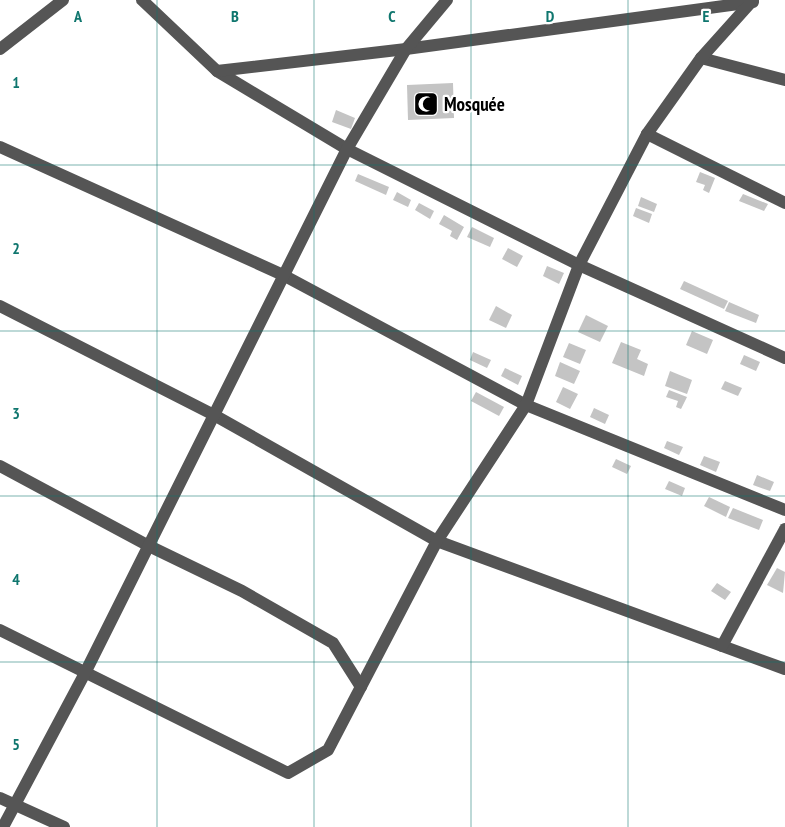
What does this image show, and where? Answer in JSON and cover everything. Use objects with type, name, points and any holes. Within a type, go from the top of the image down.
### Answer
[{"type":"street","points":[[0,49],[63,0]]},
{"type":"street","points":[[142,0],[217,71],[347,148],[579,265],[785,358]]},
{"type":"street","points":[[3,827],[86,673],[347,148],[406,48],[448,0]]},
{"type":"street","points":[[217,71],[406,48],[753,1]]},
{"type":"street","points":[[0,630],[288,773],[328,750],[437,540],[526,405],[579,265],[647,134],[701,58],[753,1]]},
{"type":"street","points":[[701,58],[785,80]]},
{"type":"street","points":[[647,134],[785,202]]},
{"type":"street","points":[[0,148],[283,275],[526,405],[785,510]]},
{"type":"street","points":[[0,306],[214,415],[437,540],[785,669]]},
{"type":"street","points":[[0,466],[149,546],[242,591],[332,643],[361,687]]},
{"type":"street","points":[[722,646],[785,529]]},
{"type":"street","points":[[0,798],[64,827]]},
{"type":"building","points":[[453,83],[454,118],[408,120],[407,85]]},
{"type":"building","points":[[336,110],[355,118],[351,129],[332,122]]},
{"type":"building","points":[[700,172],[715,178],[709,193],[703,190],[705,185],[696,182]]},
{"type":"building","points":[[358,174],[389,187],[386,195],[355,181]]},
{"type":"building","points":[[397,192],[411,200],[408,207],[393,200]]},
{"type":"building","points":[[743,194],[768,204],[764,211],[739,201]]},
{"type":"building","points":[[641,197],[657,204],[654,212],[638,206]]},
{"type":"building","points":[[419,203],[434,211],[430,219],[415,210]]},
{"type":"building","points":[[636,208],[652,214],[649,223],[633,216]]},
{"type":"building","points":[[444,215],[464,227],[457,240],[450,236],[452,231],[439,224]]},
{"type":"building","points":[[472,227],[494,238],[490,247],[467,237]]},
{"type":"building","points":[[508,248],[523,256],[517,267],[502,259]]},
{"type":"building","points":[[547,266],[564,273],[559,284],[543,276]]},
{"type":"building","points":[[684,281],[728,301],[724,309],[680,289]]},
{"type":"building","points":[[729,302],[759,315],[756,323],[725,311]]},
{"type":"building","points":[[496,306],[512,315],[506,328],[489,320]]},
{"type":"building","points":[[586,315],[608,326],[600,342],[578,332]]},
{"type":"building","points":[[692,331],[713,340],[707,354],[686,345]]},
{"type":"building","points":[[621,342],[641,350],[637,359],[648,364],[644,376],[612,363]]},
{"type":"building","points":[[569,343],[586,350],[580,364],[563,357]]},
{"type":"building","points":[[473,352],[491,360],[487,368],[470,360]]},
{"type":"building","points":[[744,355],[760,362],[756,371],[740,364]]},
{"type":"building","points":[[560,362],[580,371],[574,384],[555,376]]},
{"type":"building","points":[[505,368],[522,376],[518,385],[501,376]]},
{"type":"building","points":[[670,371],[692,380],[687,394],[665,386]]},
{"type":"building","points":[[725,381],[742,388],[738,396],[721,389]]},
{"type":"building","points":[[563,387],[578,394],[570,409],[556,402]]},
{"type":"building","points":[[669,390],[687,397],[681,409],[676,407],[678,401],[666,397]]},
{"type":"building","points":[[476,392],[504,407],[499,416],[471,401]]},
{"type":"building","points":[[594,408],[609,415],[605,424],[590,417]]},
{"type":"building","points":[[667,441],[683,447],[679,455],[664,448]]},
{"type":"building","points":[[704,456],[720,462],[716,472],[700,465]]},
{"type":"building","points":[[616,459],[631,466],[627,474],[612,467]]},
{"type":"building","points":[[757,475],[774,482],[770,491],[753,485]]},
{"type":"building","points":[[669,481],[685,488],[682,496],[665,489]]},
{"type":"building","points":[[709,497],[730,507],[726,517],[704,506]]},
{"type":"building","points":[[733,508],[763,520],[759,530],[728,518]]},
{"type":"building","points":[[777,568],[785,572],[783,593],[767,585]]},
{"type":"building","points":[[717,583],[731,592],[725,600],[711,591]]},
{"type":"place","name":"Mosquée","points":[[426,104]]}]
